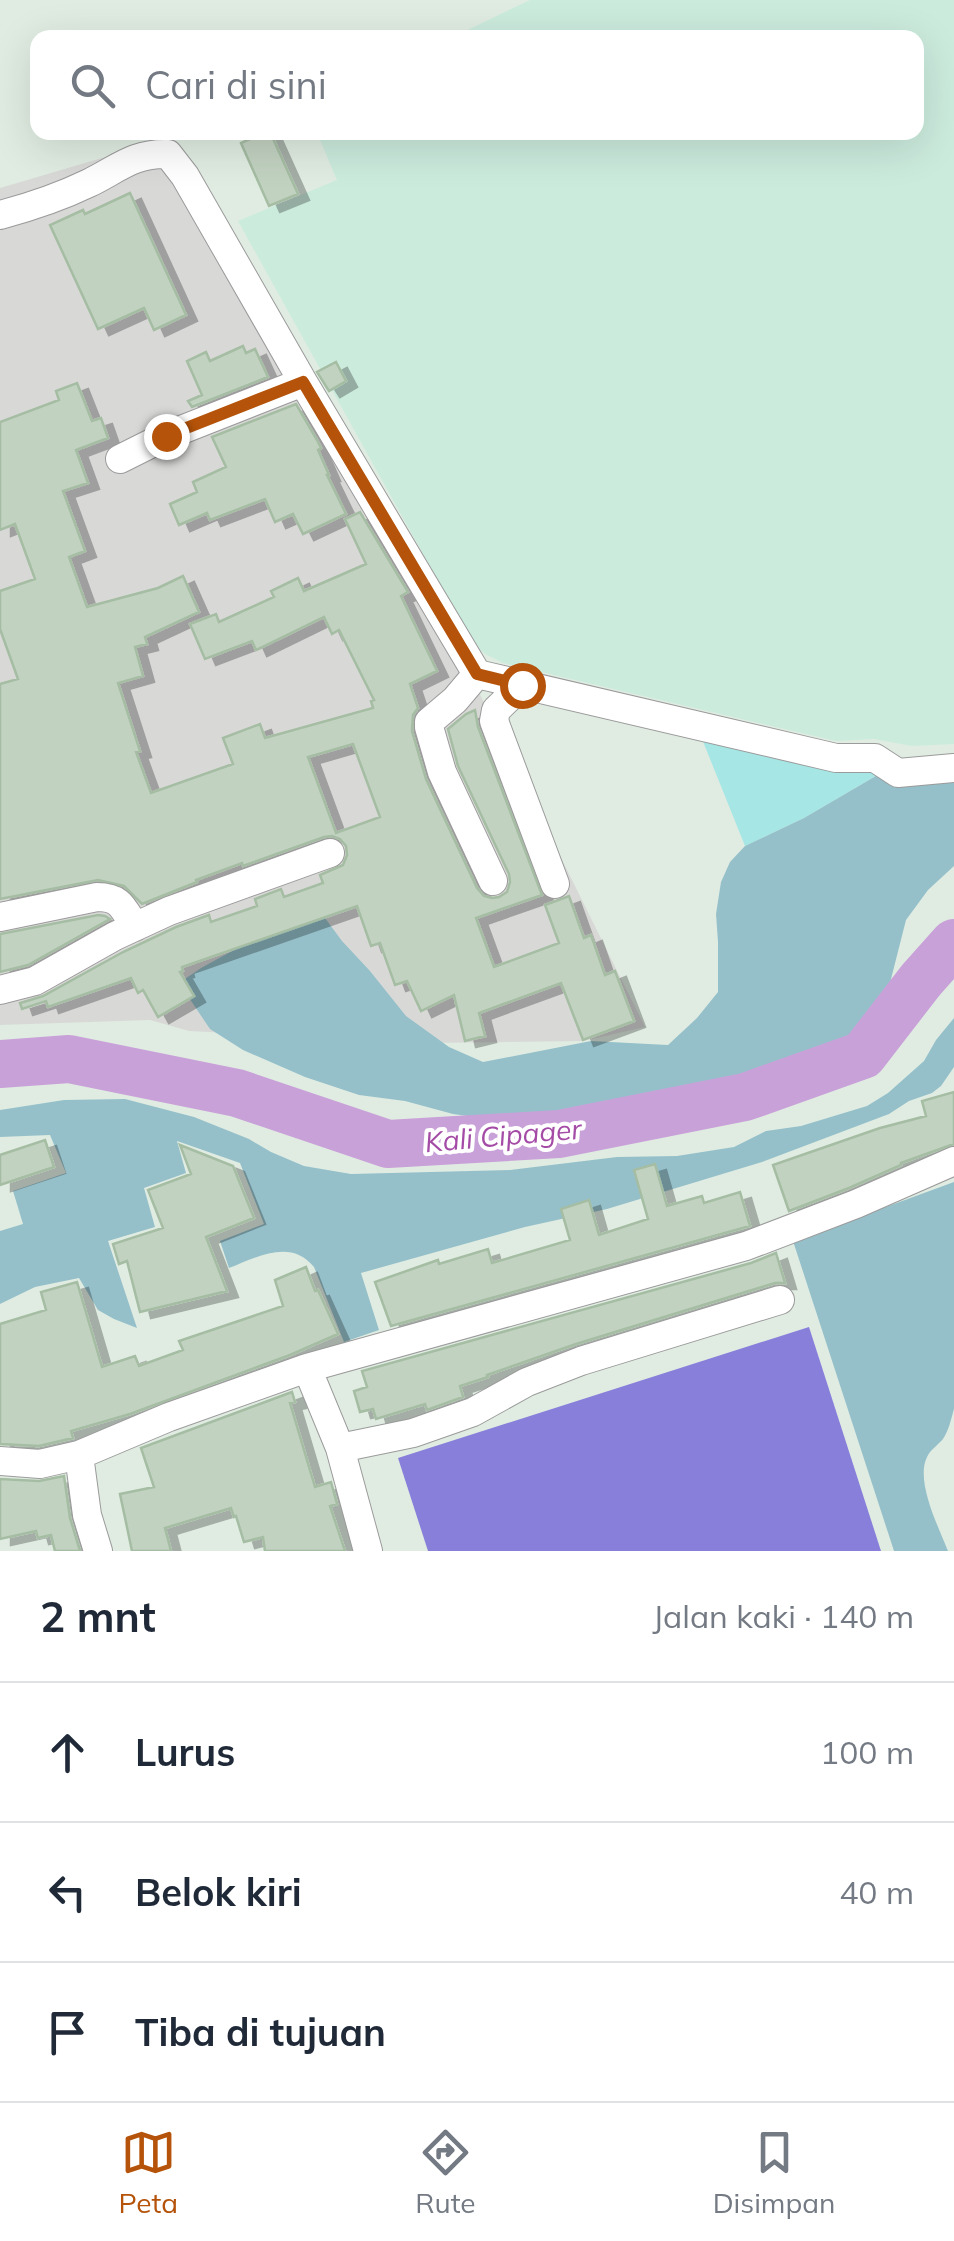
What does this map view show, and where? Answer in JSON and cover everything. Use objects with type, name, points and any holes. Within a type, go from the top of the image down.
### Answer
[{"type":"street","points":[[0,215],[86,184],[137,157],[168,154],[185,176],[477,674],[836,758],[883,764],[898,773],[954,768]]},
{"type":"street","points":[[120,458],[303,382]]},
{"type":"street","points":[[477,674],[429,722],[429,727],[442,772],[492,881]]},
{"type":"street","points":[[522,685],[496,710],[494,721],[555,884]]},
{"type":"street","points":[[0,990],[35,981],[169,910],[330,853]]},
{"type":"street","points":[[0,917],[110,897],[120,904],[135,927]]},
{"type":"street","points":[[0,1461],[40,1464],[78,1455],[308,1368],[746,1246],[954,1162]]},
{"type":"street","points":[[340,1448],[413,1432],[473,1412],[527,1382],[581,1360],[780,1300]]},
{"type":"street","points":[[308,1368],[340,1448],[368,1551]]},
{"type":"street","points":[[78,1455],[86,1515],[98,1551]]},
{"type":"shaded area","points":[[156,142],[384,501],[645,1027],[583,1041],[426,1043],[189,1031],[150,1020],[0,1025],[0,188]]},
{"type":"shaded area","points":[[702,739],[881,773],[804,818],[745,846]]},
{"type":"shaded area","points":[[881,773],[954,777],[954,866],[928,890],[906,920],[890,983],[864,1032],[826,1056],[757,1078],[674,1097],[489,1119],[453,1114],[405,1101],[359,1095],[243,1050],[210,1029],[179,983],[254,939],[325,918],[406,1016],[449,1047],[483,1062],[591,1041],[668,1045],[718,992],[716,914],[721,882],[730,862],[745,846],[804,818]]},
{"type":"shaded area","points":[[954,1018],[954,1067],[932,1093],[889,1114],[762,1162],[607,1209],[525,1227],[361,1273],[379,1330],[344,1342],[314,1267],[305,1258],[295,1253],[273,1252],[229,1268],[220,1241],[264,1224],[240,1163],[177,1141],[186,1173],[144,1188],[155,1227],[108,1241],[137,1328],[98,1310],[79,1278],[35,1287],[0,1304],[0,1231],[23,1224],[13,1191],[66,1173],[50,1135],[0,1137],[0,1110],[64,1100],[125,1099],[194,1117],[304,1166],[351,1174],[510,1170],[617,1157],[677,1156],[734,1147],[766,1131],[801,1126],[867,1106],[924,1061]]},
{"type":"shaded area","points":[[954,1182],[954,1409],[945,1436],[928,1454],[924,1467],[930,1504],[948,1551],[894,1551],[793,1241]]},
{"type":"shaded area","points":[[809,1327],[881,1551],[428,1551],[398,1458]]},
{"type":"green space","points":[[530,0],[954,0],[954,744],[912,746],[874,739],[836,741],[503,663],[485,654],[473,644],[238,221],[337,180],[320,140],[924,140],[924,30],[468,30]]},
{"type":"building","points":[[274,140],[298,194],[269,206],[241,143]]},
{"type":"building","points":[[130,193],[186,315],[154,330],[144,308],[98,329],[50,225]]},
{"type":"building","points":[[243,346],[246,353],[255,349],[268,377],[192,407],[188,401],[202,395],[187,361],[206,352],[210,361]]},
{"type":"building","points":[[336,362],[346,381],[329,391],[317,372]]},
{"type":"building","points":[[77,383],[92,421],[101,418],[108,438],[76,450],[88,483],[63,491],[85,551],[69,557],[87,607],[158,588],[183,576],[199,612],[145,637],[147,644],[135,647],[143,676],[118,683],[151,793],[233,764],[223,738],[260,724],[265,738],[373,708],[374,700],[339,630],[332,634],[324,617],[256,650],[252,641],[205,659],[190,624],[216,614],[219,622],[274,597],[271,591],[298,578],[304,591],[366,564],[345,519],[360,512],[408,592],[401,596],[437,671],[410,684],[418,708],[413,715],[412,731],[426,779],[477,888],[484,896],[499,897],[507,892],[510,882],[458,766],[448,729],[475,710],[542,895],[476,918],[494,967],[559,943],[545,905],[569,896],[584,938],[591,935],[605,975],[615,971],[634,1021],[583,1040],[561,983],[479,1013],[485,1036],[465,1041],[454,995],[421,1011],[407,981],[395,985],[380,943],[371,946],[357,906],[182,967],[180,972],[194,996],[158,1017],[143,990],[138,993],[131,978],[48,1007],[46,1001],[22,1009],[20,1003],[43,996],[176,927],[209,915],[211,922],[257,906],[255,899],[281,889],[284,897],[323,883],[320,875],[343,865],[347,855],[340,839],[324,837],[243,866],[242,863],[142,904],[124,886],[98,880],[0,899],[0,684],[18,679],[0,629],[0,591],[35,579],[15,524],[0,530],[0,422],[59,400],[56,391]],"holes":[[[353,744],[380,817],[336,833],[308,757]]]},
{"type":"building","points":[[296,404],[321,448],[318,450],[327,475],[346,514],[303,534],[293,514],[275,522],[265,499],[210,520],[207,513],[179,525],[170,504],[197,492],[193,482],[226,467],[212,437]]},
{"type":"building","points":[[98,915],[110,919],[28,965],[0,972],[0,934]]},
{"type":"building","points":[[954,1092],[954,1144],[789,1211],[773,1165],[926,1116],[922,1101]]},
{"type":"building","points":[[45,1140],[54,1167],[0,1185],[0,1155]]},
{"type":"building","points":[[180,1145],[233,1166],[254,1218],[206,1237],[227,1291],[140,1312],[127,1261],[119,1264],[113,1244],[163,1228],[148,1190],[191,1174]]},
{"type":"building","points":[[655,1164],[667,1206],[702,1196],[704,1203],[740,1192],[750,1226],[391,1326],[375,1282],[438,1260],[439,1264],[488,1249],[492,1263],[570,1240],[561,1209],[589,1200],[599,1235],[648,1219],[634,1170]]},
{"type":"building","points":[[776,1253],[785,1283],[576,1344],[487,1375],[460,1386],[463,1397],[427,1410],[425,1404],[376,1419],[373,1409],[360,1412],[354,1391],[367,1387],[362,1371]]},
{"type":"building","points":[[306,1267],[338,1334],[130,1414],[71,1431],[73,1438],[39,1446],[0,1444],[0,1324],[46,1310],[41,1292],[77,1282],[102,1367],[135,1356],[139,1366],[183,1350],[179,1341],[283,1306],[275,1280]]},
{"type":"building","points":[[292,1392],[295,1402],[290,1403],[315,1487],[331,1482],[337,1504],[330,1506],[345,1551],[265,1551],[263,1537],[244,1542],[231,1508],[165,1528],[171,1551],[132,1551],[120,1494],[154,1487],[141,1448]]},
{"type":"building","points":[[64,1476],[80,1551],[55,1551],[51,1535],[38,1538],[36,1531],[0,1539],[0,1479],[39,1481]]},
{"type":"waterway","name":"Kali Cipager","points":[[0,1064],[69,1059],[237,1093],[388,1144],[559,1134],[745,1097],[863,1055],[954,943]]},
{"type":"route","points":[[166,436],[303,382],[477,674],[522,685]]}]
